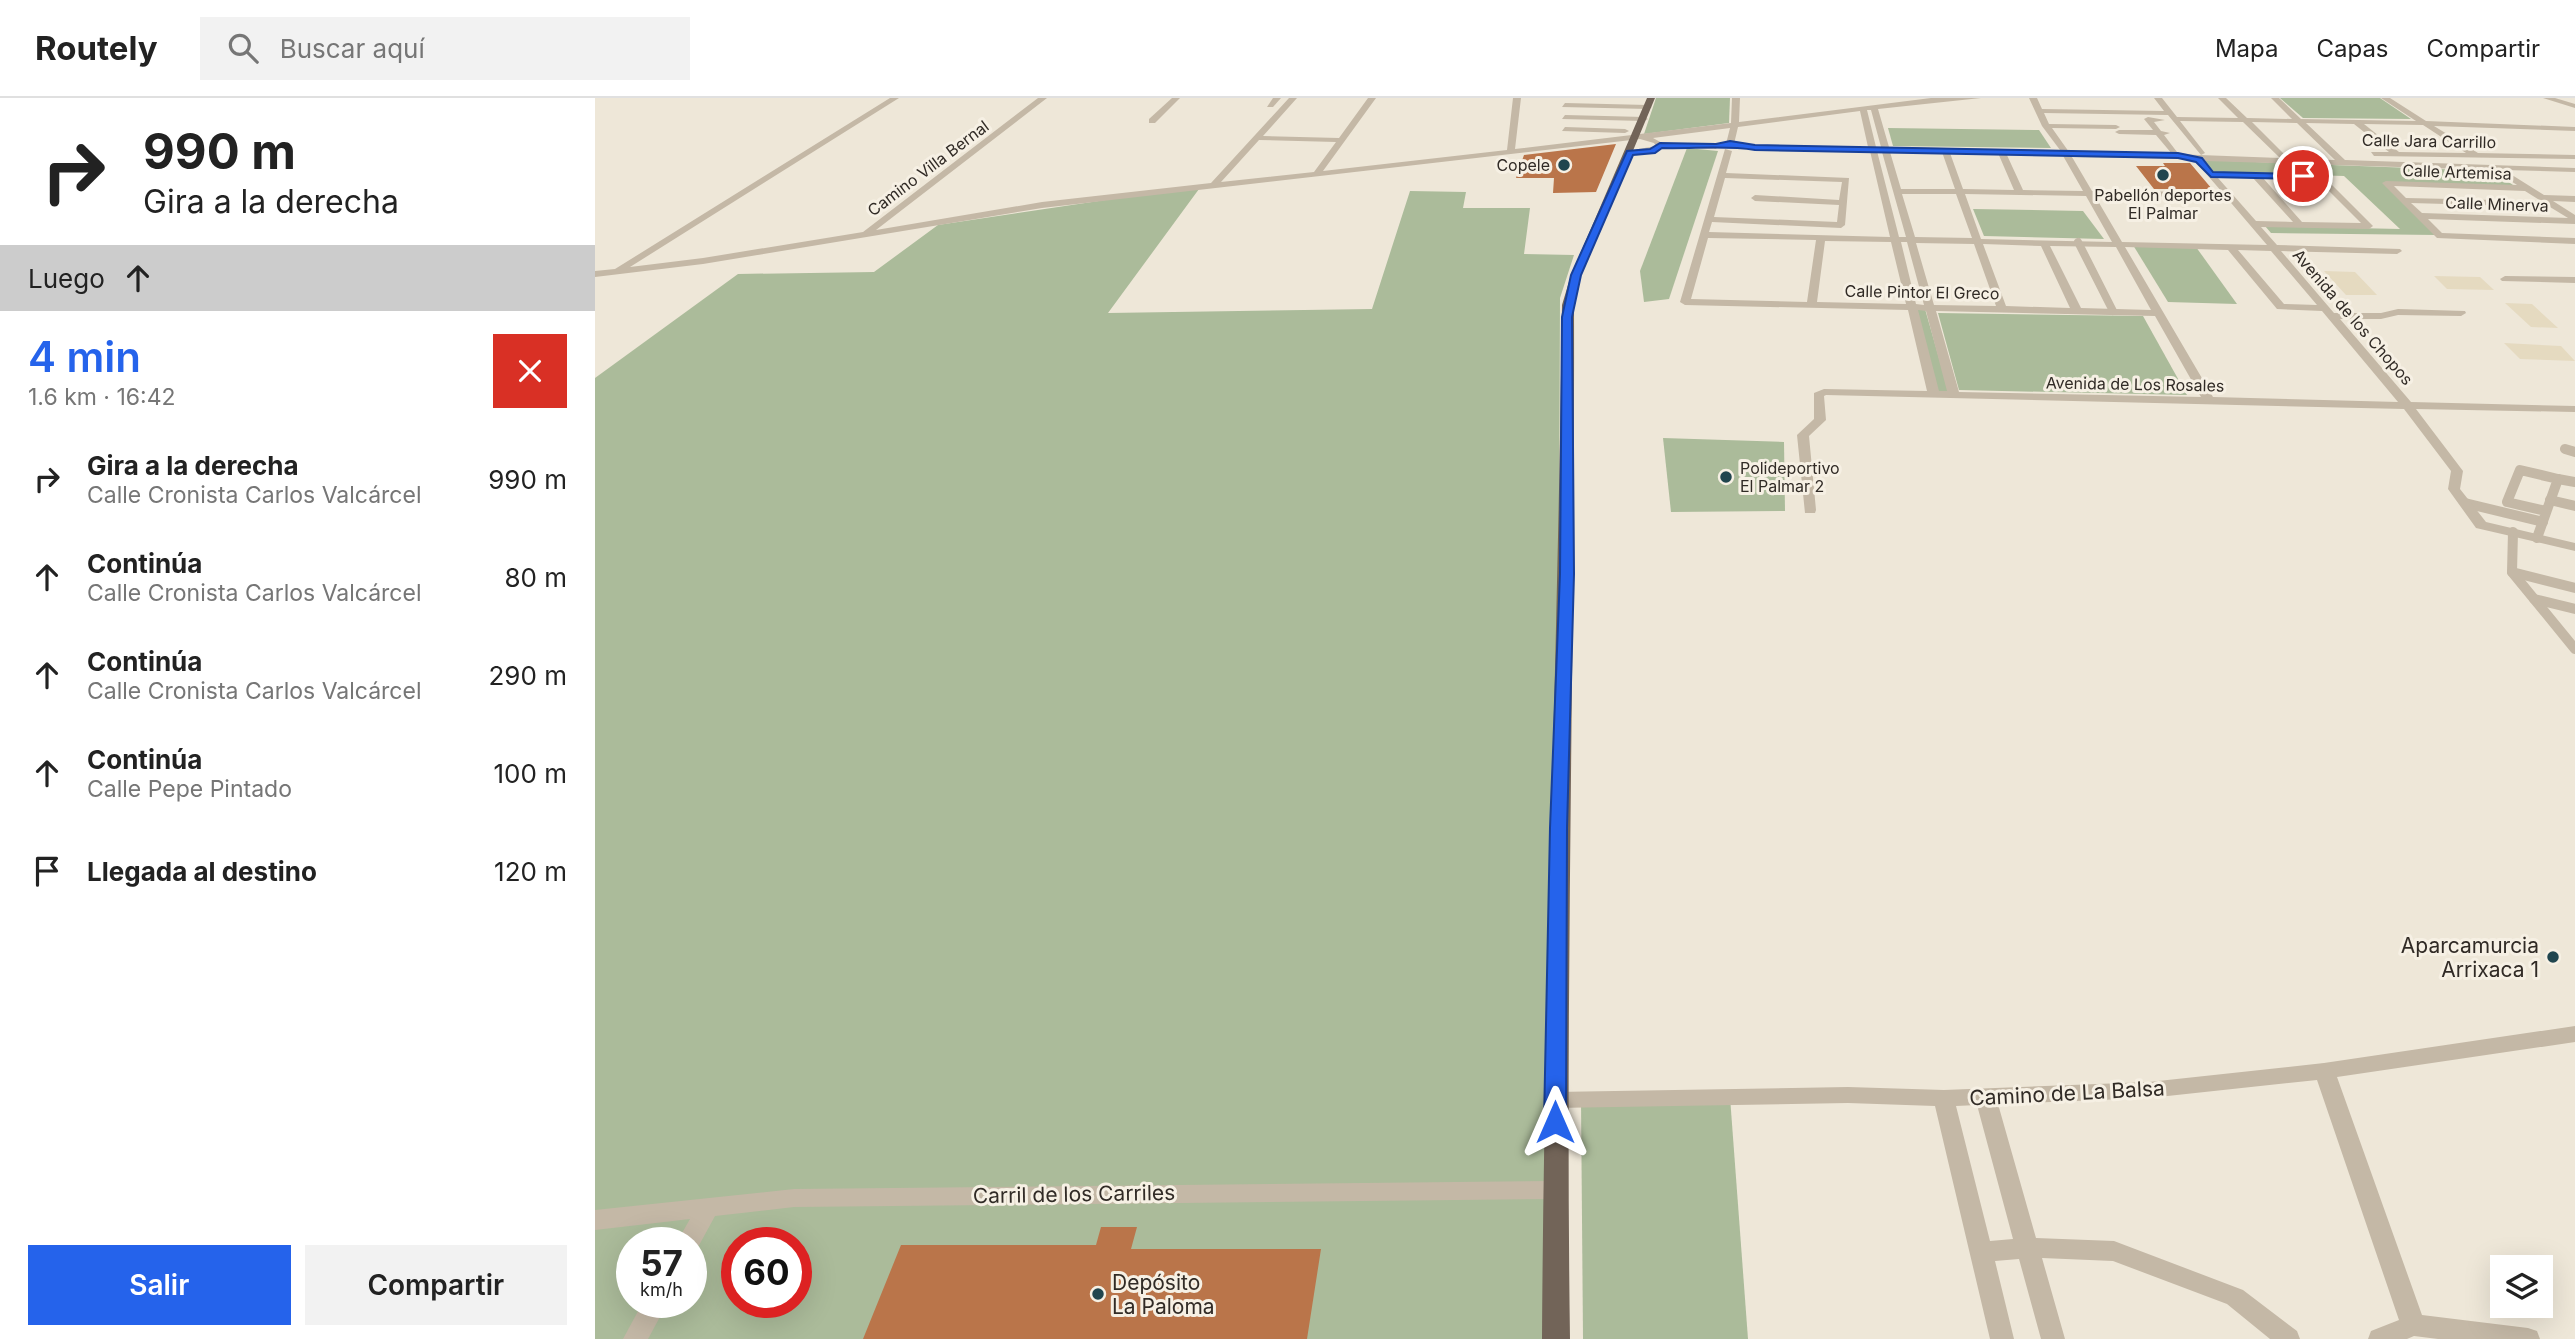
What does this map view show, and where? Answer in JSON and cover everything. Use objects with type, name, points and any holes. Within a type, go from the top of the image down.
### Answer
[{"type":"main road","points":[[1556,1339],[1555,1100],[1559,828],[1567,574],[1567,317],[1576,275],[1641,142],[1643,119],[1650,101]]},
{"type":"street","points":[[614,272],[895,98]]},
{"type":"street","name":"Camino Villa Bernal","points":[[864,235],[1044,98]]},
{"type":"street","points":[[1152,121],[1176,98]]},
{"type":"street","points":[[1269,105],[1277,98]]},
{"type":"street","points":[[1213,186],[1293,98]]},
{"type":"street","points":[[1317,173],[1372,98]]},
{"type":"street","points":[[1511,152],[1517,98]]},
{"type":"street","points":[[1613,98],[1650,101]]},
{"type":"street","points":[[1736,98],[1735,124],[1704,235],[2397,251]]},
{"type":"street","points":[[595,274],[703,261],[1042,205],[1564,146],[1641,142],[1735,124],[1931,99],[1977,98]]},
{"type":"street","points":[[2033,98],[2046,126],[2065,152],[2209,401]]},
{"type":"street","name":"Avenida de los Chopos","points":[[2158,98],[2211,175],[2409,407],[2457,471],[2455,489],[2465,503]]},
{"type":"street","points":[[2221,98],[2288,162]]},
{"type":"street","points":[[2275,98],[2343,163]]},
{"type":"street","points":[[2385,98],[2573,217]]},
{"type":"street","points":[[2547,98],[2575,104]]},
{"type":"street","points":[[1564,146],[1566,102],[1650,101]]},
{"type":"street","points":[[1874,107],[1954,395]]},
{"type":"street","points":[[1863,108],[1934,395]]},
{"type":"street","points":[[2038,111],[2104,109],[2173,117],[2575,129]]},
{"type":"street","points":[[2104,109],[2131,151]]},
{"type":"street","points":[[1565,117],[1643,119]]},
{"type":"street","points":[[2172,152],[2148,119],[2173,117]]},
{"type":"street","points":[[2356,122],[2397,154]]},
{"type":"street","points":[[2046,126],[2185,134]]},
{"type":"street","points":[[1565,129],[1660,145],[2196,156]]},
{"type":"street","points":[[1257,138],[1340,139]]},
{"type":"street","points":[[1641,142],[1657,149],[1660,145]]},
{"type":"street","points":[[1945,150],[2002,309]]},
{"type":"street","points":[[2001,151],[2020,193]]},
{"type":"street","points":[[2065,152],[2172,152],[2196,156]]},
{"type":"street","name":"Calle Jara Carrillo","points":[[2196,156],[2334,153],[2575,157]]},
{"type":"street","name":"Calle Artemisa","points":[[2196,156],[2288,162],[2575,170]]},
{"type":"street","points":[[1709,219],[1841,225],[1846,180],[1722,175]]},
{"type":"street","points":[[2211,175],[2319,177],[2369,226],[2254,223]]},
{"type":"street","points":[[2255,176],[2300,225]]},
{"type":"street","name":"Calle Artemisa","points":[[2401,200],[2386,183],[2528,188]]},
{"type":"street","points":[[1898,191],[2230,195]]},
{"type":"street","points":[[1755,198],[1843,203]]},
{"type":"street","points":[[2542,198],[2575,199]]},
{"type":"street","points":[[2401,200],[2552,204]]},
{"type":"street","points":[[2401,200],[2440,236],[2575,241]]},
{"type":"street","name":"Calle Minerva","points":[[2419,216],[2573,217]]},
{"type":"street","name":"Calle Pintor El Greco","points":[[1704,235],[1685,302],[2158,313]]},
{"type":"street","points":[[1812,305],[1821,238]]},
{"type":"street","points":[[2043,241],[2077,311]]},
{"type":"street","points":[[2078,242],[2113,311]]},
{"type":"street","points":[[2231,248],[2281,307],[2381,316],[2398,312],[2461,313]]},
{"type":"street","points":[[2505,279],[2575,280]]},
{"type":"street","name":"Avenida de Los Rosales","points":[[1810,510],[1803,435],[1820,420],[1818,395],[1824,392],[2575,410]]},
{"type":"street","points":[[2546,511],[2507,502],[2521,465],[2575,482]]},
{"type":"street","points":[[2537,538],[2559,479]]},
{"type":"street","points":[[2465,503],[2546,511],[2575,506]]},
{"type":"street","points":[[2465,503],[2481,524],[2575,547]]},
{"type":"street","points":[[2513,532],[2512,572],[2575,649]]},
{"type":"street","points":[[2512,572],[2575,588]]},
{"type":"street","points":[[2534,598],[2575,609]]},
{"type":"street","points":[[2556,625],[2575,630]]},
{"type":"street","name":"Camino de La Balsa","points":[[1555,1100],[1849,1095],[1944,1098],[2206,1086],[2575,1034]]},
{"type":"street","points":[[2324,1071],[2413,1325]]},
{"type":"street","points":[[1985,1097],[2053,1339]]},
{"type":"street","points":[[1944,1098],[2002,1339]]},
{"type":"street","name":"Carril de los Carriles","points":[[595,1220],[794,1198],[1555,1190]]},
{"type":"street","points":[[697,1227],[708,1208]]},
{"type":"street","points":[[1981,1252],[2029,1248],[2114,1251],[2235,1297],[2288,1339]]},
{"type":"street","points":[[635,1339],[647,1318]]},
{"type":"street","points":[[2380,1339],[2413,1325],[2528,1339]]},
{"type":"green space","points":[[1656,98],[1730,98],[1729,123],[1644,134]]},
{"type":"green space","points":[[2280,98],[2380,98],[2411,119],[2303,118]]},
{"type":"green space","points":[[1888,128],[2039,130],[2051,148],[1893,146]]},
{"type":"green space","points":[[1687,148],[1718,151],[1669,299],[1644,302],[1640,271]]},
{"type":"green space","points":[[2203,160],[2492,171],[2516,187],[2384,182],[2437,235],[2271,233],[2265,226],[2400,229],[2344,176],[2213,172]]},
{"type":"green space","points":[[1199,189],[1108,313],[1372,309],[1410,191],[1466,192],[1463,208],[1530,208],[1524,254],[1574,255],[1560,298],[1556,1339],[595,1339],[595,378],[738,274],[874,272],[938,225]]},
{"type":"green space","points":[[1973,209],[2083,211],[2104,239],[1984,236]]},
{"type":"green space","points":[[2133,245],[2196,247],[2237,304],[2168,302]]},
{"type":"green space","points":[[1917,309],[1925,309],[1949,393],[1937,393]]},
{"type":"green space","points":[[1938,313],[2143,316],[2187,395],[1959,390]]},
{"type":"green space","name":"Polideportivo El Palmar 2","points":[[1663,438],[1784,442],[1785,511],[1671,512]]},
{"type":"green space","points":[[1730,1097],[1748,1339],[1583,1339],[1581,1099]]},
{"type":"shaded area","points":[[2324,271],[2355,272],[2377,295],[2346,295]]},
{"type":"shaded area","points":[[2434,276],[2480,277],[2494,290],[2447,289]]},
{"type":"shaded area","points":[[2505,303],[2532,304],[2558,328],[2531,327]]},
{"type":"shaded area","points":[[2504,343],[2561,346],[2575,361],[2520,359]]},
{"type":"building","name":"Copele","points":[[1616,144],[1596,192],[1553,193],[1554,178],[1516,178],[1524,155]]},
{"type":"building","points":[[2163,163],[2190,163],[2212,189],[2154,189],[2136,166],[2165,166]]},
{"type":"building","name":"Depósito La Paloma","points":[[1101,1227],[1137,1227],[1131,1249],[1321,1249],[1307,1339],[863,1339],[901,1245],[1096,1245]]},
{"type":"place","name":"Copele","points":[[1564,165]]},
{"type":"place","name":"Pabellón deportes El Palmar","points":[[2163,175]]},
{"type":"place","name":"Polideportivo El Palmar 2","points":[[1726,477]]},
{"type":"place","name":"Aparcamurcia Arrixaca 1","points":[[2553,957]]},
{"type":"place","name":"Depósito La Paloma","points":[[1098,1294]]},
{"type":"route","points":[[1555,1122],[1559,828],[1567,574],[1567,317],[1576,275],[1630,153],[1652,151],[1660,145],[1716,147],[1721,144],[1755,148],[2065,152],[2194,158],[2199,160],[2211,175],[2303,176]]}]
